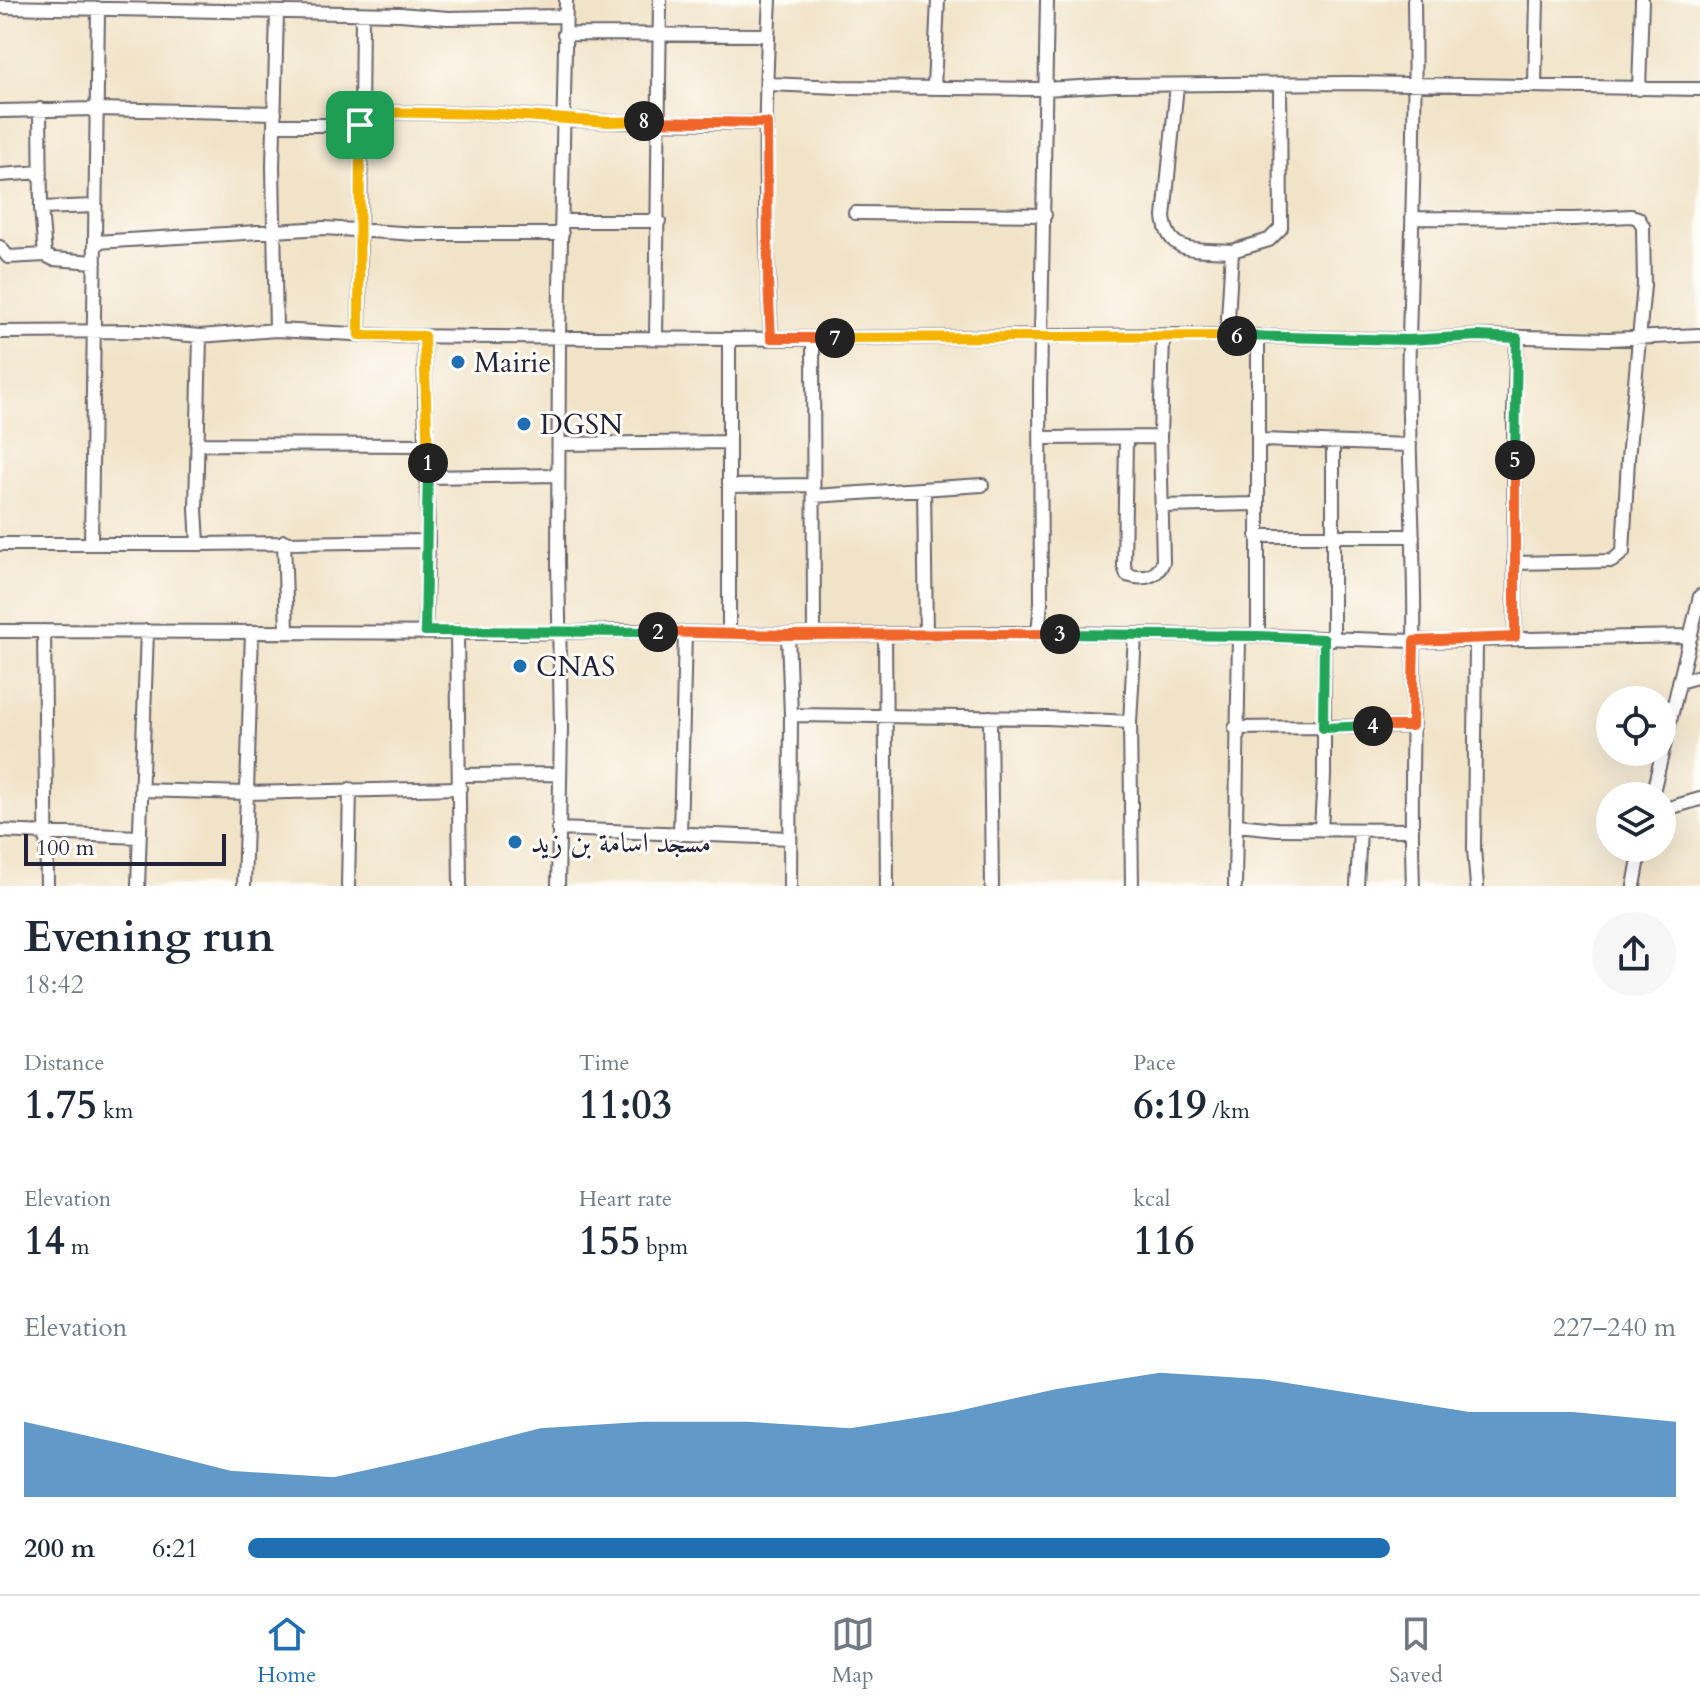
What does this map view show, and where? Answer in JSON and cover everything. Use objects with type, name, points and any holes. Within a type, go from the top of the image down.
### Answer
[{"type":"street","points":[[400,0],[400,14]]},
{"type":"street","points":[[558,886],[559,336],[566,0]]},
{"type":"street","points":[[656,337],[660,0]]},
{"type":"street","points":[[770,0],[767,123],[771,338]]},
{"type":"street","points":[[934,87],[938,0]]},
{"type":"street","points":[[1038,633],[1041,602],[1041,337],[1047,0]]},
{"type":"street","points":[[1413,886],[1414,641],[1409,340],[1416,85],[1414,0]]},
{"type":"street","points":[[1535,84],[1537,0]]},
{"type":"street","points":[[1639,89],[1642,0]]},
{"type":"street","points":[[0,7],[28,4],[98,8],[136,6],[448,18],[564,16]]},
{"type":"street","points":[[91,544],[98,8]]},
{"type":"street","points":[[276,330],[277,12]]},
{"type":"street","points":[[359,335],[362,14]]},
{"type":"street","points":[[564,34],[768,35]]},
{"type":"street","points":[[768,84],[1044,89],[1177,85],[1535,84],[1700,89]]},
{"type":"street","points":[[1177,85],[1165,231],[1170,241],[1180,247],[1232,251],[1269,240],[1281,228],[1280,85]]},
{"type":"street","points":[[40,109],[45,255]]},
{"type":"street","points":[[0,111],[97,109],[275,119],[497,114],[609,122],[767,123]]},
{"type":"street","points":[[0,175],[41,172]]},
{"type":"street","points":[[41,208],[95,206]]},
{"type":"street","points":[[855,213],[1045,215]]},
{"type":"street","points":[[1412,218],[1638,218],[1643,226],[1644,285],[1623,552],[1612,561],[1514,563]]},
{"type":"street","points":[[96,242],[274,229],[361,228],[416,234],[659,221]]},
{"type":"street","points":[[0,247],[8,257],[45,255],[53,259],[95,262]]},
{"type":"street","points":[[1227,336],[1232,251]]},
{"type":"street","points":[[0,332],[145,331],[200,336],[276,330],[359,335],[729,339],[1258,336],[1409,340],[1478,336],[1639,338],[1700,335]]},
{"type":"street","points":[[198,544],[200,336]]},
{"type":"street","points":[[424,336],[428,541],[425,631]]},
{"type":"street","points":[[1258,336],[1258,636]]},
{"type":"street","points":[[1126,438],[1124,566],[1127,575],[1149,577],[1159,571],[1163,562],[1160,437],[1163,337]]},
{"type":"street","points":[[1515,637],[1514,413],[1517,338]]},
{"type":"street","points":[[729,339],[729,634]]},
{"type":"street","points":[[813,339],[814,634]]},
{"type":"street","points":[[1042,438],[1160,437]]},
{"type":"street","points":[[1258,440],[1410,445]]},
{"type":"street","points":[[560,444],[729,442]]},
{"type":"street","points":[[1321,829],[1333,538],[1333,443]]},
{"type":"street","points":[[197,444],[426,445]]},
{"type":"street","points":[[427,477],[558,475]]},
{"type":"street","points":[[730,486],[813,490],[982,485]]},
{"type":"street","points":[[924,489],[926,635]]},
{"type":"street","points":[[1161,506],[1256,504]]},
{"type":"street","points":[[1257,536],[1413,536]]},
{"type":"street","points":[[284,541],[287,631]]},
{"type":"street","points":[[0,544],[428,541]]},
{"type":"street","points":[[1655,782],[1700,596]]},
{"type":"street","points":[[0,631],[788,635],[1038,633],[1414,641],[1691,636]]},
{"type":"street","points":[[44,631],[47,886]]},
{"type":"street","points":[[138,886],[147,631]]},
{"type":"street","points":[[457,631],[460,886]]},
{"type":"street","points":[[244,886],[252,632]]},
{"type":"street","points":[[680,835],[685,633]]},
{"type":"street","points":[[788,635],[790,886]]},
{"type":"street","points":[[885,635],[887,886]]},
{"type":"street","points":[[1132,886],[1130,722],[1135,636]]},
{"type":"street","points":[[1235,886],[1235,728],[1239,636]]},
{"type":"street","points":[[1476,640],[1474,849],[1477,886]]},
{"type":"street","points":[[1679,682],[1700,676]]},
{"type":"street","points":[[791,715],[1130,722]]},
{"type":"street","points":[[990,717],[992,886]]},
{"type":"street","points":[[1235,728],[1412,726]]},
{"type":"street","points":[[141,790],[246,793],[560,774]]},
{"type":"street","points":[[348,886],[350,789]]},
{"type":"street","points":[[1676,806],[1700,799]]},
{"type":"street","points":[[1237,825],[1411,830]]},
{"type":"street","points":[[558,829],[789,838]]},
{"type":"street","points":[[1357,886],[1360,830]]},
{"type":"street","points":[[0,831],[139,837]]},
{"type":"street","points":[[1634,886],[1638,862]]},
{"type":"place","name":"Mairie","points":[[458,362]]},
{"type":"place","name":"DGSN","points":[[524,424]]},
{"type":"place","name":"CNAS","points":[[520,666]]},
{"type":"place","name":"مسجد اسامة بن زيد","points":[[515,842]]},
{"type":"route","points":[[361,112],[497,114],[609,122],[767,123],[771,338],[1194,335],[1409,340],[1478,336],[1517,338],[1514,413],[1515,637],[1414,641],[1412,726],[1323,728],[1324,639],[1038,633],[788,635],[425,631],[428,463],[424,336],[359,335],[360,125],[361,112]]}]
